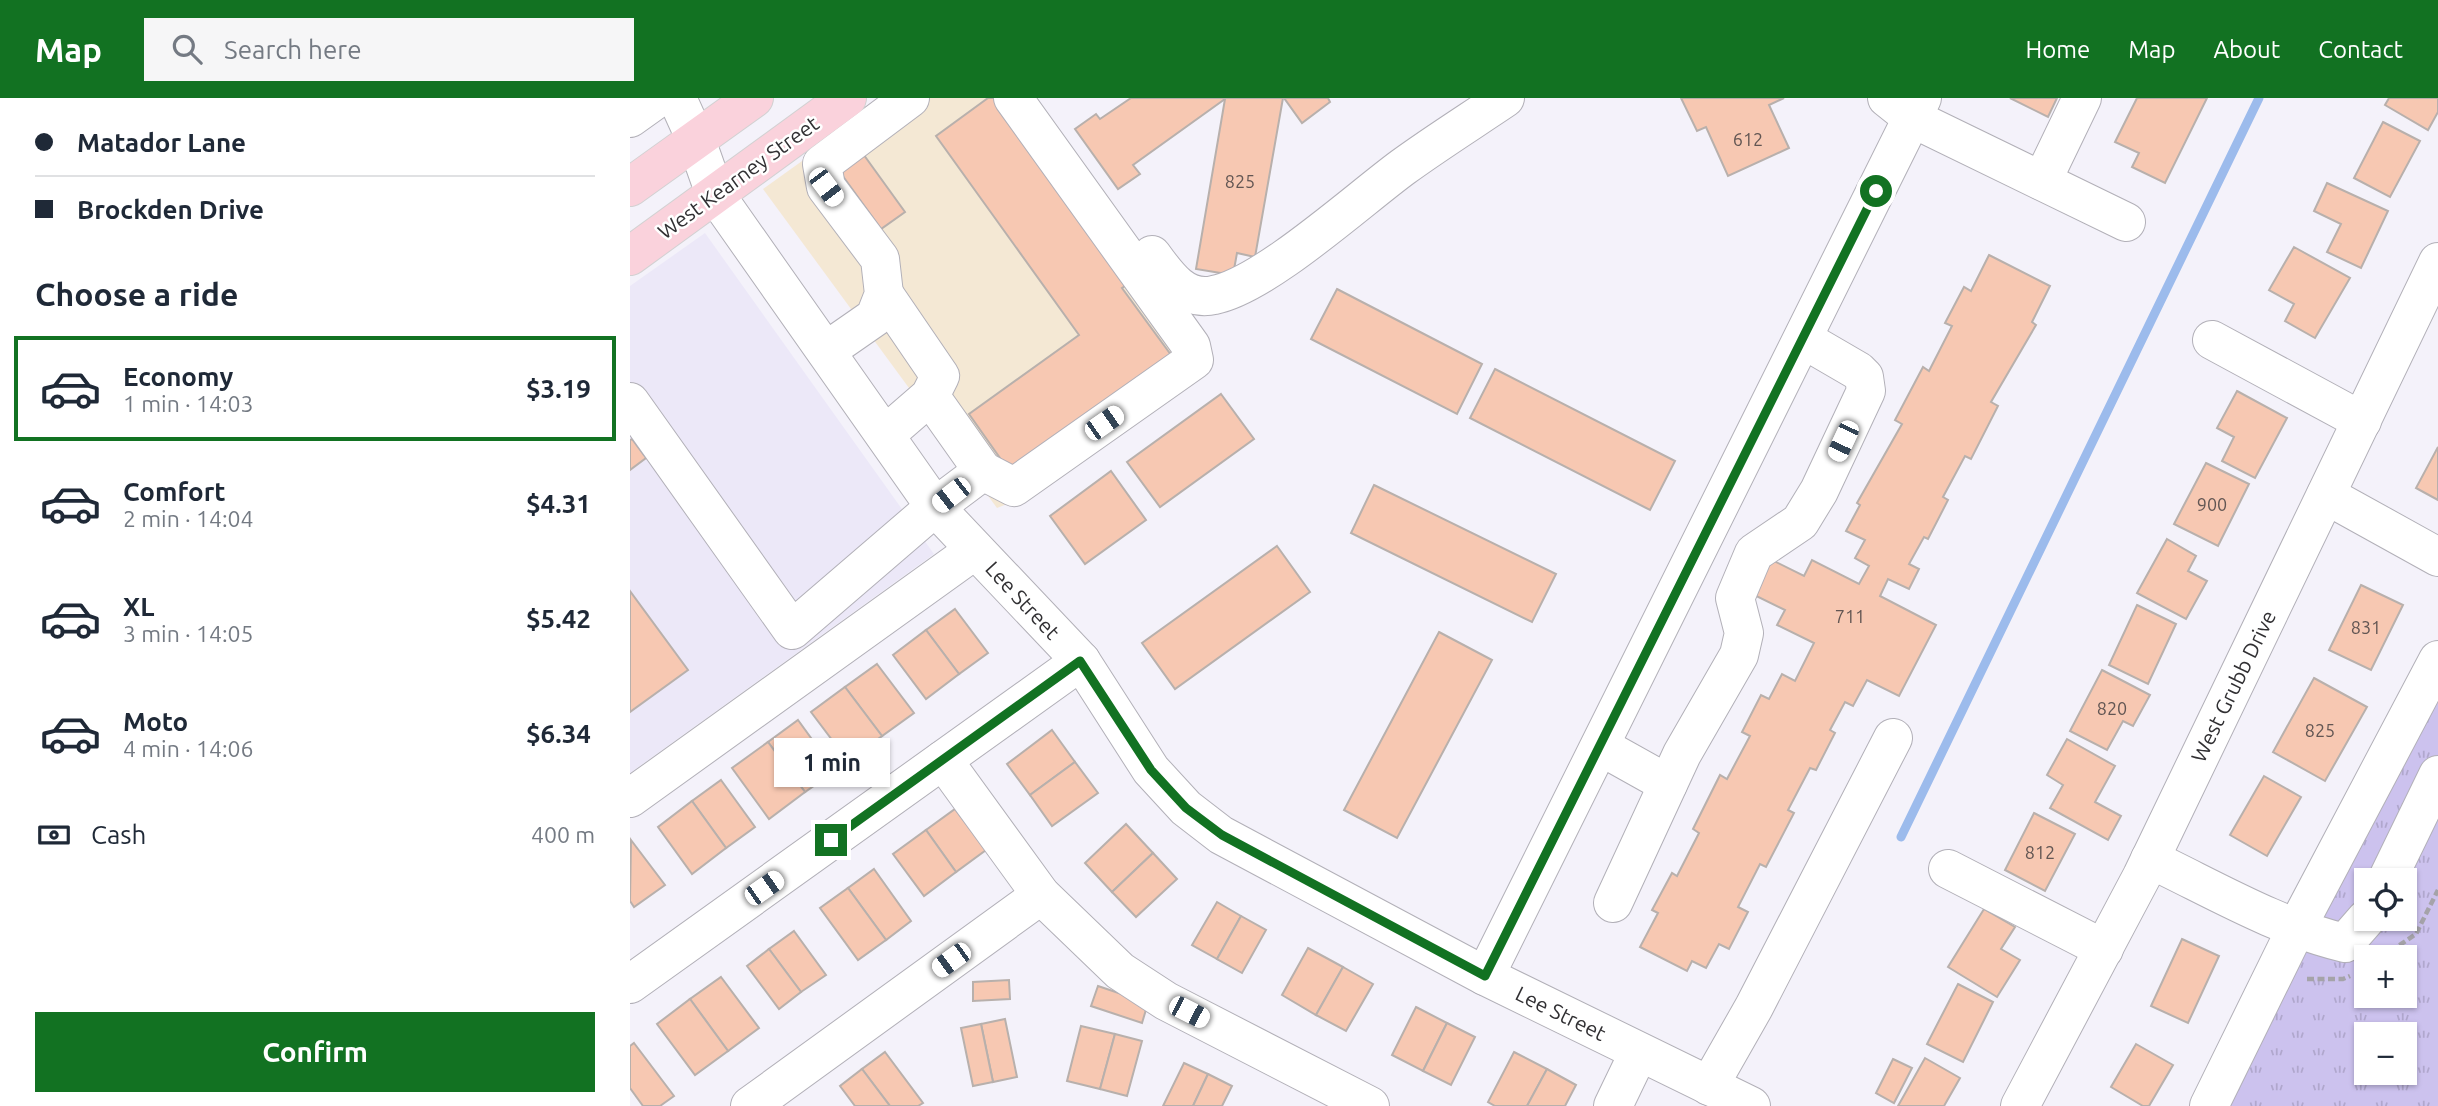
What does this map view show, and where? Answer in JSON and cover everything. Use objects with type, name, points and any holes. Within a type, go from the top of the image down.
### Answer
[{"type":"main road","points":[[630,187],[754,98]]},
{"type":"main road","name":"West Kearney Street","points":[[630,256],[715,194],[856,108]]},
{"type":"street","points":[[630,118],[659,98]]},
{"type":"street","name":"Lee Street","points":[[677,98],[696,139],[715,194],[935,508],[1080,661],[1151,770],[1186,808],[1222,835],[1485,976],[1751,1106]]},
{"type":"street","points":[[885,435],[929,396],[940,376],[884,294],[880,259],[826,187],[822,164],[856,108],[910,98]]},
{"type":"street","points":[[929,396],[983,471],[1014,487],[1194,360],[1191,346],[1013,98]]},
{"type":"street","points":[[1044,98],[1048,110],[1166,275],[1186,293],[1213,296],[1244,284],[1273,265],[1406,165],[1505,98]]},
{"type":"street","points":[[2042,181],[2082,98]]},
{"type":"street","points":[[1485,976],[1802,339],[1907,105],[2042,181],[2126,222]]},
{"type":"street","name":"West Grubb Drive","points":[[2020,1106],[2150,859],[2438,262]]},
{"type":"street","points":[[825,351],[875,317],[884,294]]},
{"type":"street","points":[[1613,903],[1668,784],[1740,655],[1744,633],[1735,598],[1754,553],[1800,522],[1819,491],[1866,391],[1864,377],[1858,371],[1802,339]]},
{"type":"street","points":[[2212,340],[2362,421]]},
{"type":"street","points":[[630,402],[792,630],[935,508],[983,471]]},
{"type":"street","points":[[2326,495],[2438,557]]},
{"type":"street","points":[[630,798],[975,550]]},
{"type":"street","points":[[2209,1106],[2296,929],[2438,660]]},
{"type":"street","points":[[630,984],[1080,661]]},
{"type":"street","points":[[1709,1086],[1754,1007],[1893,738]]},
{"type":"street","points":[[1600,746],[1668,784]]},
{"type":"street","points":[[943,760],[1041,895],[1120,971],[1154,993],[1370,1106]]},
{"type":"street","points":[[2394,868],[2438,775]]},
{"type":"street","points":[[2150,859],[2296,929],[2345,943],[2356,931]]},
{"type":"street","points":[[1948,869],[2104,949]]},
{"type":"street","points":[[750,1106],[1041,895]]},
{"type":"street","points":[[1612,1106],[1639,1052]]},
{"type":"path","points":[[2400,945],[2416,934],[2438,890]]},
{"type":"shaded area","points":[[890,98],[1025,98],[1212,357],[1007,504],[997,508],[763,189]]},
{"type":"shaded area","points":[[705,233],[934,554],[630,773],[630,286]]},
{"type":"green space","points":[[2438,679],[2438,1106],[2221,1106]]},
{"type":"building","points":[[988,98],[1003,98],[1134,280],[1122,288],[1174,359],[1012,475],[969,414],[1079,335],[936,136]]},
{"type":"building","points":[[1131,98],[1283,98],[1255,257],[1237,253],[1233,275],[1196,269],[1225,99],[1133,165],[1140,174],[1118,189],[1075,129],[1096,114],[1100,119]]},
{"type":"building","points":[[1284,98],[1328,98],[1330,102],[1302,123]]},
{"type":"building","points":[[1681,98],[1784,98],[1769,105],[1789,148],[1728,176],[1706,127],[1697,131]]},
{"type":"building","points":[[2010,98],[2057,98],[2048,117]]},
{"type":"building","points":[[2137,98],[2207,98],[2165,183],[2132,167],[2139,153],[2115,142]]},
{"type":"building","points":[[2389,98],[2438,98],[2438,112],[2428,130],[2385,105]]},
{"type":"building","points":[[2383,122],[2420,141],[2390,197],[2354,178]]},
{"type":"building","points":[[861,151],[905,212],[881,229],[837,168]]},
{"type":"building","points":[[2327,183],[2388,211],[2361,268],[2327,252],[2341,224],[2314,211]]},
{"type":"building","points":[[2294,247],[2350,278],[2315,338],[2285,321],[2294,304],[2269,290]]},
{"type":"building","points":[[1989,255],[2050,286],[2032,322],[2036,325],[1991,402],[1998,406],[1971,459],[1965,456],[1943,497],[1948,500],[1928,539],[1924,537],[1909,564],[1919,569],[1909,589],[1888,579],[1880,596],[1936,625],[1899,696],[1867,680],[1853,706],[1845,702],[1830,730],[1835,733],[1816,770],[1810,768],[1788,810],[1794,813],[1766,867],[1760,864],[1738,907],[1748,912],[1729,949],[1719,944],[1706,968],[1692,961],[1687,971],[1640,947],[1658,913],[1652,910],[1672,873],[1677,876],[1699,833],[1693,829],[1720,775],[1727,779],[1750,736],[1742,732],[1761,695],[1769,699],[1782,674],[1795,681],[1814,643],[1777,625],[1785,610],[1742,589],[1760,554],[1804,576],[1812,560],[1859,584],[1869,566],[1855,558],[1865,540],[1846,531],[1860,505],[1857,503],[1902,424],[1895,420],[1923,367],[1929,371],[1952,326],[1945,323],[1964,287],[1971,291]]},
{"type":"building","points":[[1337,289],[1482,364],[1457,414],[1311,339]]},
{"type":"building","points":[[1495,369],[1675,461],[1650,510],[1470,418]]},
{"type":"building","points":[[2237,391],[2287,418],[2255,478],[2222,461],[2234,437],[2217,428]]},
{"type":"building","points":[[1221,394],[1254,439],[1160,507],[1127,462]]},
{"type":"building","points":[[632,439],[646,458],[630,470],[630,440]]},
{"type":"building","points":[[2438,447],[2438,500],[2416,488]]},
{"type":"building","points":[[2206,463],[2249,484],[2218,546],[2174,524]]},
{"type":"building","points":[[1111,471],[1146,520],[1085,564],[1050,516]]},
{"type":"building","points":[[1374,485],[1556,574],[1532,622],[1351,533]]},
{"type":"building","points":[[2167,539],[2196,556],[2188,571],[2207,581],[2186,619],[2137,593]]},
{"type":"building","points":[[1277,546],[1310,592],[1175,689],[1142,643]]},
{"type":"building","points":[[2361,585],[2403,605],[2371,670],[2329,650]]},
{"type":"building","points":[[630,591],[688,670],[630,712]]},
{"type":"building","points":[[2137,605],[2176,624],[2148,684],[2109,665]]},
{"type":"building","points":[[955,609],[988,653],[959,674],[926,630]]},
{"type":"building","points":[[926,630],[959,674],[926,699],[893,655]]},
{"type":"building","points":[[1439,632],[1492,660],[1397,838],[1344,810]]},
{"type":"building","points":[[877,664],[914,713],[882,736],[845,687]]},
{"type":"building","points":[[2102,670],[2150,695],[2133,726],[2123,721],[2107,750],[2070,731]]},
{"type":"building","points":[[2314,678],[2367,707],[2325,781],[2273,752]]},
{"type":"building","points":[[845,687],[882,736],[848,761],[811,712]]},
{"type":"building","points":[[798,720],[835,771],[805,792],[768,742]]},
{"type":"building","points":[[1052,730],[1075,762],[1030,795],[1007,764]]},
{"type":"building","points":[[2067,739],[2115,766],[2095,802],[2121,816],[2108,840],[2050,808],[2063,785],[2047,775]]},
{"type":"building","points":[[768,742],[805,792],[769,819],[732,768]]},
{"type":"building","points":[[1075,762],[1098,793],[1052,826],[1030,795]]},
{"type":"building","points":[[2264,776],[2301,797],[2267,856],[2230,835]]},
{"type":"building","points":[[721,780],[755,827],[726,848],[692,801]]},
{"type":"building","points":[[692,801],[726,848],[692,874],[658,827]]},
{"type":"building","points":[[955,809],[986,850],[956,872],[926,830]]},
{"type":"building","points":[[2034,813],[2075,834],[2045,891],[2005,870]]},
{"type":"building","points":[[1126,824],[1153,853],[1112,892],[1085,863]]},
{"type":"building","points":[[926,830],[956,872],[924,896],[893,854]]},
{"type":"building","points":[[631,840],[665,885],[634,907],[630,901]]},
{"type":"building","points":[[1153,853],[1177,879],[1136,917],[1112,892]]},
{"type":"building","points":[[874,869],[911,921],[886,940],[848,888]]},
{"type":"building","points":[[848,888],[886,940],[858,960],[820,908]]},
{"type":"building","points":[[1217,902],[1241,916],[1217,959],[1192,945]]},
{"type":"building","points":[[1984,909],[2015,927],[2001,949],[2020,960],[1997,997],[1948,967]]},
{"type":"building","points":[[1241,916],[1266,930],[1242,973],[1217,959]]},
{"type":"building","points":[[794,931],[826,975],[801,992],[769,949]]},
{"type":"building","points":[[2182,939],[2219,956],[2188,1023],[2151,1006]]},
{"type":"building","points":[[1308,948],[1343,967],[1316,1015],[1282,995]]},
{"type":"building","points":[[769,949],[801,992],[779,1009],[747,966]]},
{"type":"building","points":[[1343,967],[1373,984],[1346,1031],[1316,1015]]},
{"type":"building","points":[[721,977],[759,1028],[728,1051],[690,999]]},
{"type":"building","points":[[1009,980],[1010,999],[973,1001],[973,982]]},
{"type":"building","points":[[1958,984],[1993,1002],[1963,1062],[1927,1044]]},
{"type":"building","points":[[1098,986],[1148,1003],[1142,1023],[1091,1006]]},
{"type":"building","points":[[690,999],[728,1051],[695,1075],[657,1024]]},
{"type":"building","points":[[1416,1007],[1447,1023],[1423,1071],[1392,1055]]},
{"type":"building","points":[[1005,1019],[1017,1077],[993,1082],[981,1024]]},
{"type":"building","points":[[1447,1023],[1475,1037],[1451,1085],[1423,1071]]},
{"type":"building","points":[[981,1024],[993,1082],[973,1086],[961,1028]]},
{"type":"building","points":[[1081,1026],[1115,1034],[1100,1089],[1067,1081]]},
{"type":"building","points":[[1115,1034],[1142,1041],[1127,1096],[1100,1089]]},
{"type":"building","points":[[634,1043],[674,1096],[660,1106],[643,1106],[630,1088],[630,1046]]},
{"type":"building","points":[[2136,1044],[2173,1065],[2149,1106],[2143,1106],[2111,1087]]},
{"type":"building","points":[[885,1052],[923,1103],[918,1106],[890,1106],[862,1069]]},
{"type":"building","points":[[1514,1052],[1547,1069],[1527,1106],[1495,1106],[1488,1102]]},
{"type":"building","points":[[1925,1058],[1960,1078],[1944,1106],[1898,1106]]},
{"type":"building","points":[[1893,1059],[1912,1068],[1894,1103],[1876,1093]]},
{"type":"building","points":[[1184,1063],[1208,1074],[1193,1106],[1163,1106]]},
{"type":"building","points":[[862,1069],[890,1106],[855,1106],[840,1086]]},
{"type":"building","points":[[1547,1069],[1576,1085],[1565,1106],[1527,1106]]},
{"type":"building","points":[[1208,1074],[1232,1086],[1222,1106],[1193,1106]]},
{"type":"waterway","points":[[1901,837],[2259,98]]},
{"type":"route","points":[[831,840],[1080,661],[1151,770],[1186,808],[1222,835],[1485,976],[1876,191]]}]
